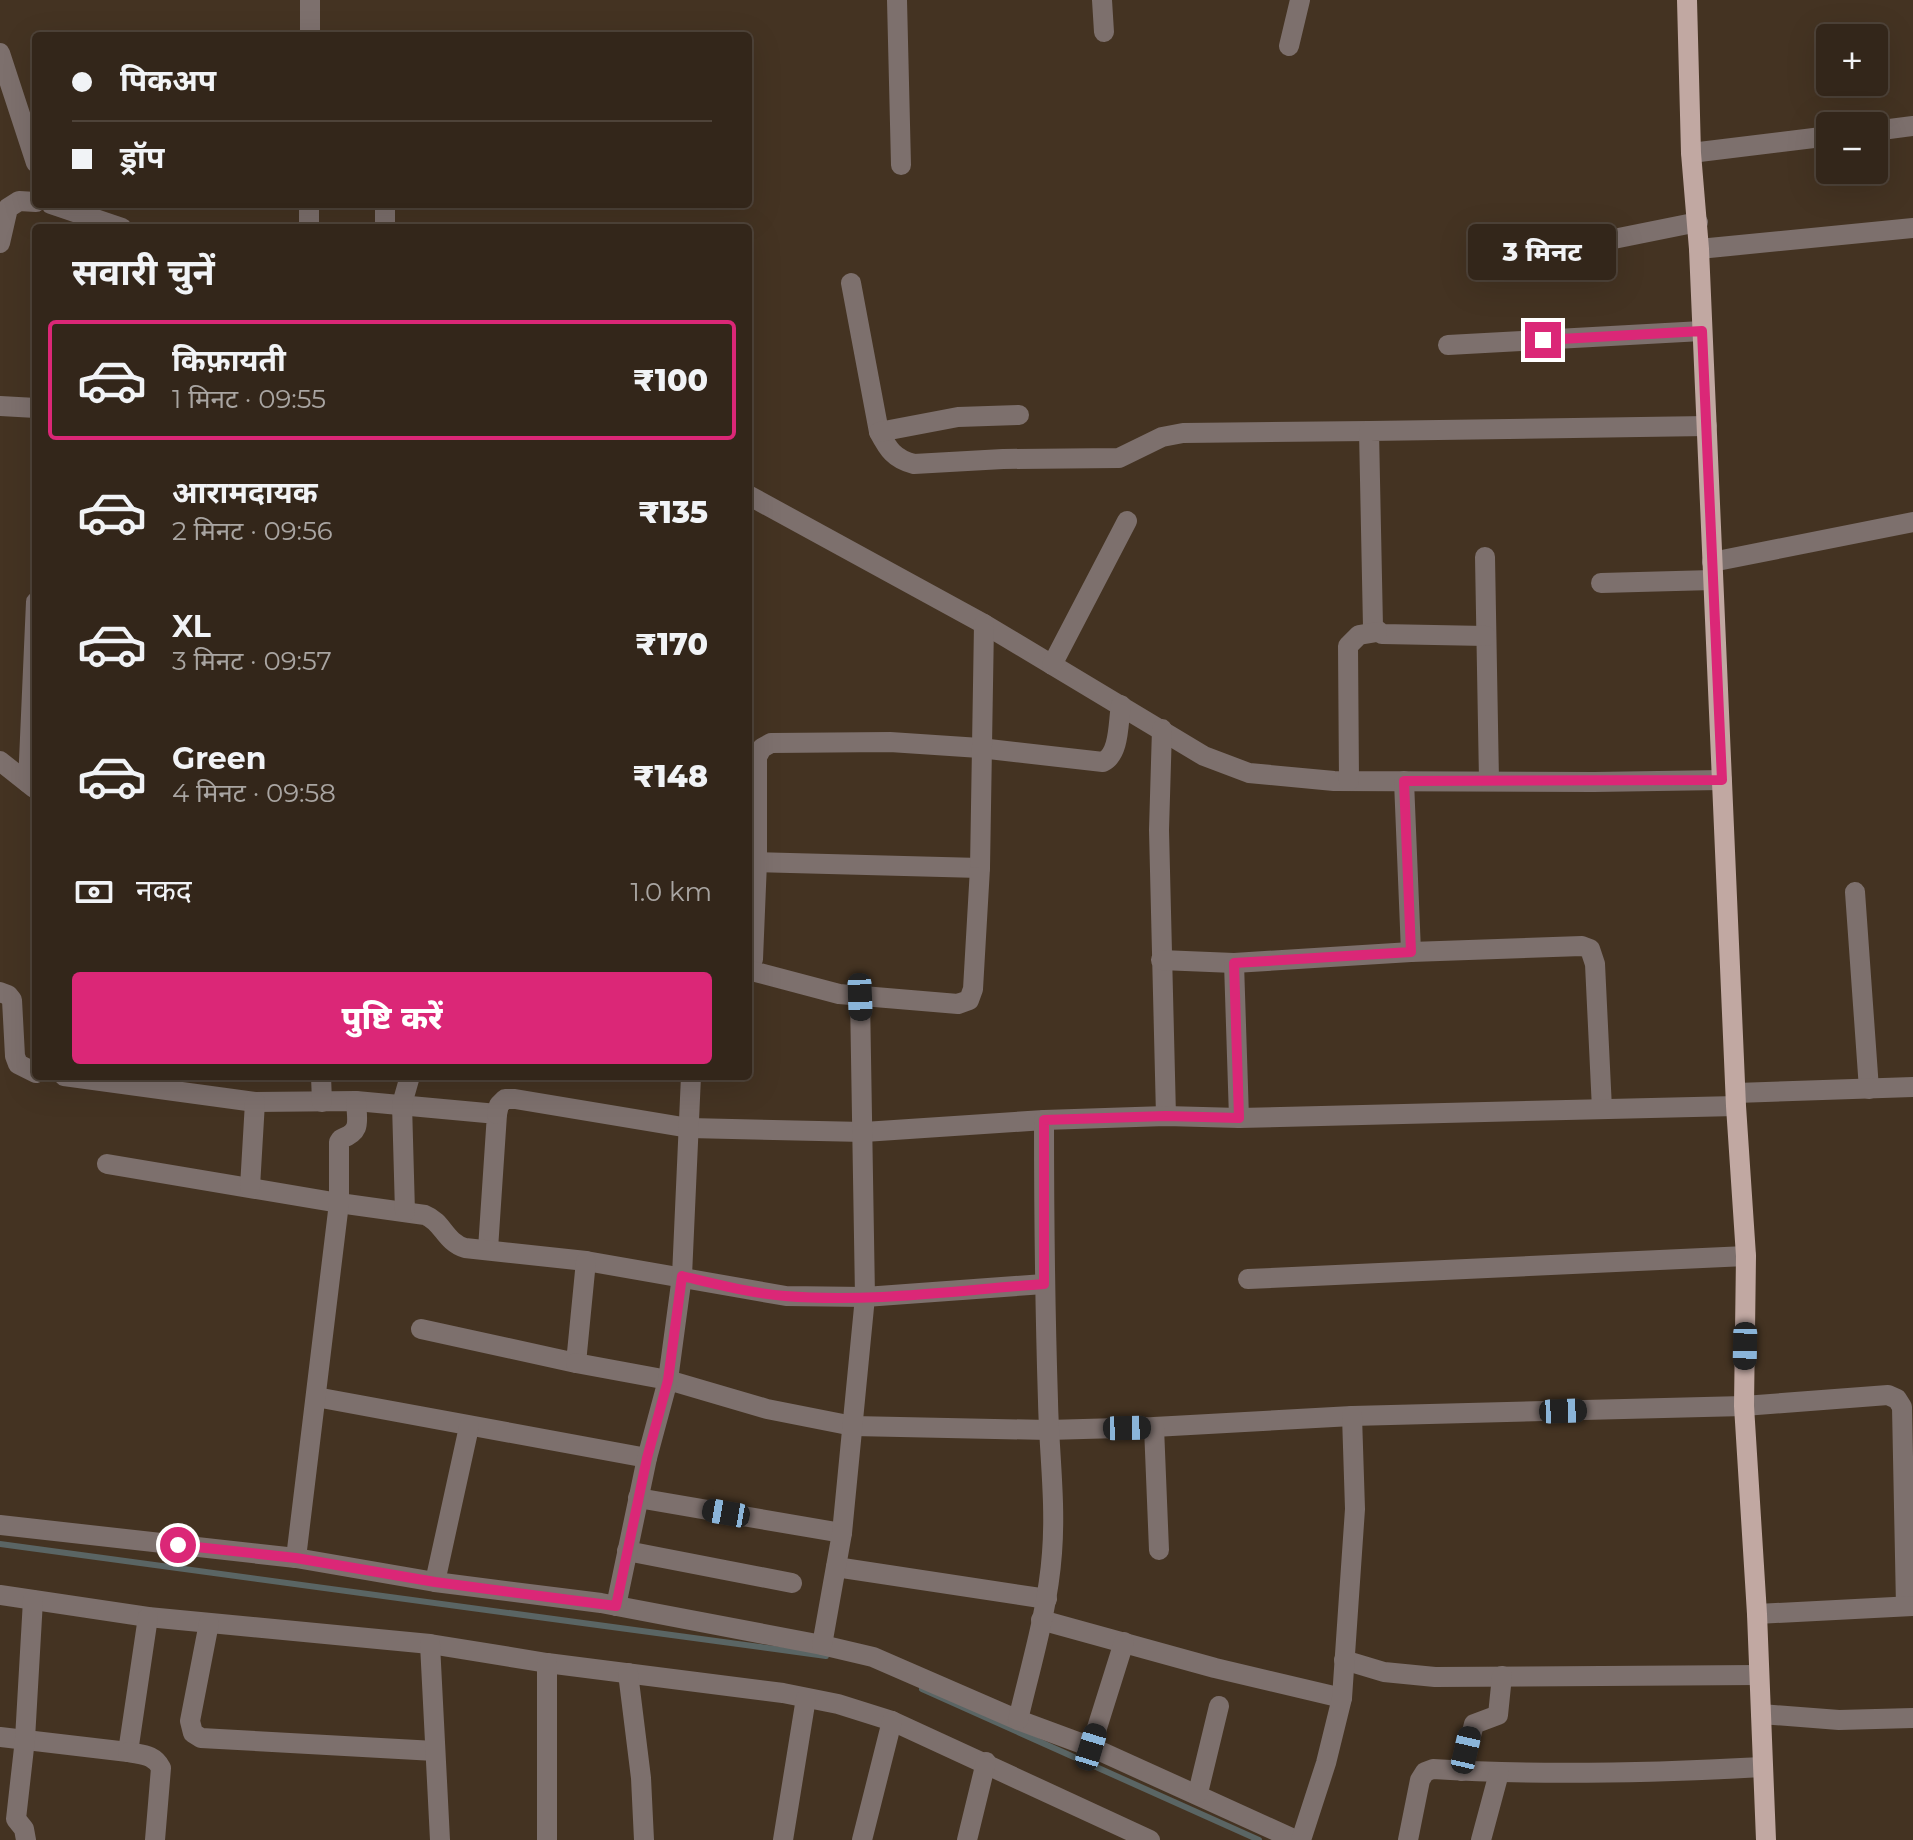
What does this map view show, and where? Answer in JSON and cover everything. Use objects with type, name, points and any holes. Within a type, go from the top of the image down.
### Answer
[{"type":"main road","points":[[1687,0],[1691,153],[1698,222],[1736,1100],[1746,1256],[1744,1406],[1757,1614],[1766,1840]]},
{"type":"street","points":[[310,0],[310,32]]},
{"type":"street","points":[[897,0],[901,165]]},
{"type":"street","points":[[1102,0],[1104,32]]},
{"type":"street","points":[[1289,46],[1300,0]]},
{"type":"street","points":[[0,53],[32,151]]},
{"type":"street","points":[[1888,129],[1913,126]]},
{"type":"street","points":[[1691,153],[1816,138]]},
{"type":"street","points":[[0,243],[8,208],[19,201],[32,202]]},
{"type":"street","points":[[63,208],[110,224]]},
{"type":"street","points":[[1534,255],[1698,222]]},
{"type":"street","points":[[1699,249],[1913,228]]},
{"type":"street","points":[[851,283],[879,432],[889,452],[901,461],[914,464],[1119,458],[1162,437],[1183,433],[1707,426]]},
{"type":"street","points":[[1448,345],[1702,331]]},
{"type":"street","points":[[0,406],[32,408]]},
{"type":"street","points":[[879,432],[945,418],[1019,415]]},
{"type":"street","points":[[1369,431],[1371,621],[1377,632]]},
{"type":"street","points":[[752,497],[984,624],[1204,756],[1249,773],[1349,781],[1722,780]]},
{"type":"street","points":[[1052,665],[1127,521]]},
{"type":"street","points":[[1601,583],[1713,571],[1913,522]]},
{"type":"street","points":[[1485,557],[1489,781]]},
{"type":"street","points":[[752,969],[860,997],[958,1004],[969,1000],[973,989],[980,868],[984,624]]},
{"type":"street","points":[[1349,781],[1348,646],[1359,635],[1377,632],[1486,636]]},
{"type":"street","points":[[752,961],[757,862],[757,757],[762,748],[771,743],[890,742],[980,748],[1103,762],[1112,755],[1121,705]]},
{"type":"street","points":[[1162,729],[1159,830],[1166,1116]]},
{"type":"street","points":[[0,761],[32,786]]},
{"type":"street","points":[[1404,781],[1411,952]]},
{"type":"street","points":[[757,862],[980,868]]},
{"type":"street","points":[[1855,892],[1869,1089]]},
{"type":"street","points":[[1161,960],[1234,963],[1582,946],[1590,949],[1595,964],[1602,1109]]},
{"type":"street","points":[[1234,963],[1239,1118]]},
{"type":"street","points":[[0,992],[12,1000],[18,1064],[32,1071]]},
{"type":"street","points":[[822,1645],[842,1533],[865,1297],[860,997]]},
{"type":"street","points":[[121,1080],[255,1102],[356,1101],[497,1114]]},
{"type":"street","points":[[321,1080],[322,1102]]},
{"type":"street","points":[[405,1212],[402,1104],[409,1080]]},
{"type":"street","points":[[616,1606],[647,1458],[668,1380],[682,1276],[691,1080]]},
{"type":"street","points":[[488,1249],[497,1114],[499,1105],[505,1099],[689,1128],[864,1132],[1044,1120],[1166,1116],[1239,1118],[1602,1109],[1913,1087]]},
{"type":"street","points":[[296,1558],[339,1203],[339,1142],[356,1129],[356,1101]]},
{"type":"street","points":[[250,1187],[255,1102]]},
{"type":"street","points":[[1018,1720],[1047,1599],[1054,1505],[1048,1430],[1044,1284],[1044,1120]]},
{"type":"street","points":[[107,1164],[405,1212],[434,1219],[455,1245],[586,1261],[786,1296],[865,1297],[1044,1284]]},
{"type":"street","points":[[1248,1279],[1746,1256]]},
{"type":"street","points":[[576,1363],[586,1261]]},
{"type":"street","points":[[421,1329],[668,1380],[767,1409],[853,1426],[1048,1430],[1352,1416],[1744,1406],[1888,1395],[1897,1399],[1902,1407],[1909,1606],[1757,1614]]},
{"type":"street","points":[[316,1397],[647,1458]]},
{"type":"street","points":[[0,1525],[296,1558],[435,1582],[616,1606],[873,1657],[1018,1720],[1091,1747],[1299,1840],[1326,1763],[1342,1698],[1355,1509],[1352,1416]]},
{"type":"street","points":[[435,1582],[469,1427]]},
{"type":"street","points":[[1154,1427],[1159,1550]]},
{"type":"street","points":[[638,1498],[842,1533]]},
{"type":"street","points":[[627,1551],[792,1583]]},
{"type":"street","points":[[836,1567],[1047,1599]]},
{"type":"street","points":[[0,1595],[148,1617],[430,1644],[838,1704],[892,1721],[986,1762],[1110,1831],[1150,1840]]},
{"type":"street","points":[[26,1840],[24,1829],[16,1819],[25,1739],[33,1600]]},
{"type":"street","points":[[128,1752],[148,1617]]},
{"type":"street","points":[[1041,1620],[1215,1668],[1342,1698]]},
{"type":"street","points":[[209,1623],[190,1721],[193,1733],[201,1738],[435,1751]]},
{"type":"street","points":[[1091,1747],[1124,1642]]},
{"type":"street","points":[[430,1644],[440,1840]]},
{"type":"street","points":[[1344,1660],[1384,1672],[1435,1677],[1758,1675]]},
{"type":"street","points":[[547,1663],[547,1840]]},
{"type":"street","points":[[628,1673],[641,1778],[644,1840]]},
{"type":"street","points":[[1462,1771],[1474,1724],[1498,1715],[1502,1676]]},
{"type":"street","points":[[783,1840],[806,1698]]},
{"type":"street","points":[[1198,1793],[1219,1706]]},
{"type":"street","points":[[1761,1714],[1839,1720],[1913,1718]]},
{"type":"street","points":[[862,1840],[892,1721]]},
{"type":"street","points":[[0,1737],[128,1752],[157,1760],[161,1768],[155,1840]]},
{"type":"street","points":[[967,1840],[986,1762]]},
{"type":"street","points":[[1408,1840],[1420,1780],[1425,1772],[1433,1769],[1499,1773],[1669,1772],[1762,1767]]},
{"type":"street","points":[[1481,1840],[1499,1773]]},
{"type":"waterway","points":[[0,1544],[826,1656]]},
{"type":"waterway","points":[[922,1689],[1259,1840]]},
{"type":"route","points":[[178,1545],[296,1558],[435,1582],[616,1606],[647,1458],[668,1380],[682,1276],[741,1290],[786,1296],[865,1297],[1044,1284],[1044,1120],[1166,1116],[1239,1118],[1234,963],[1411,952],[1404,781],[1722,780],[1702,331],[1543,340]]}]
